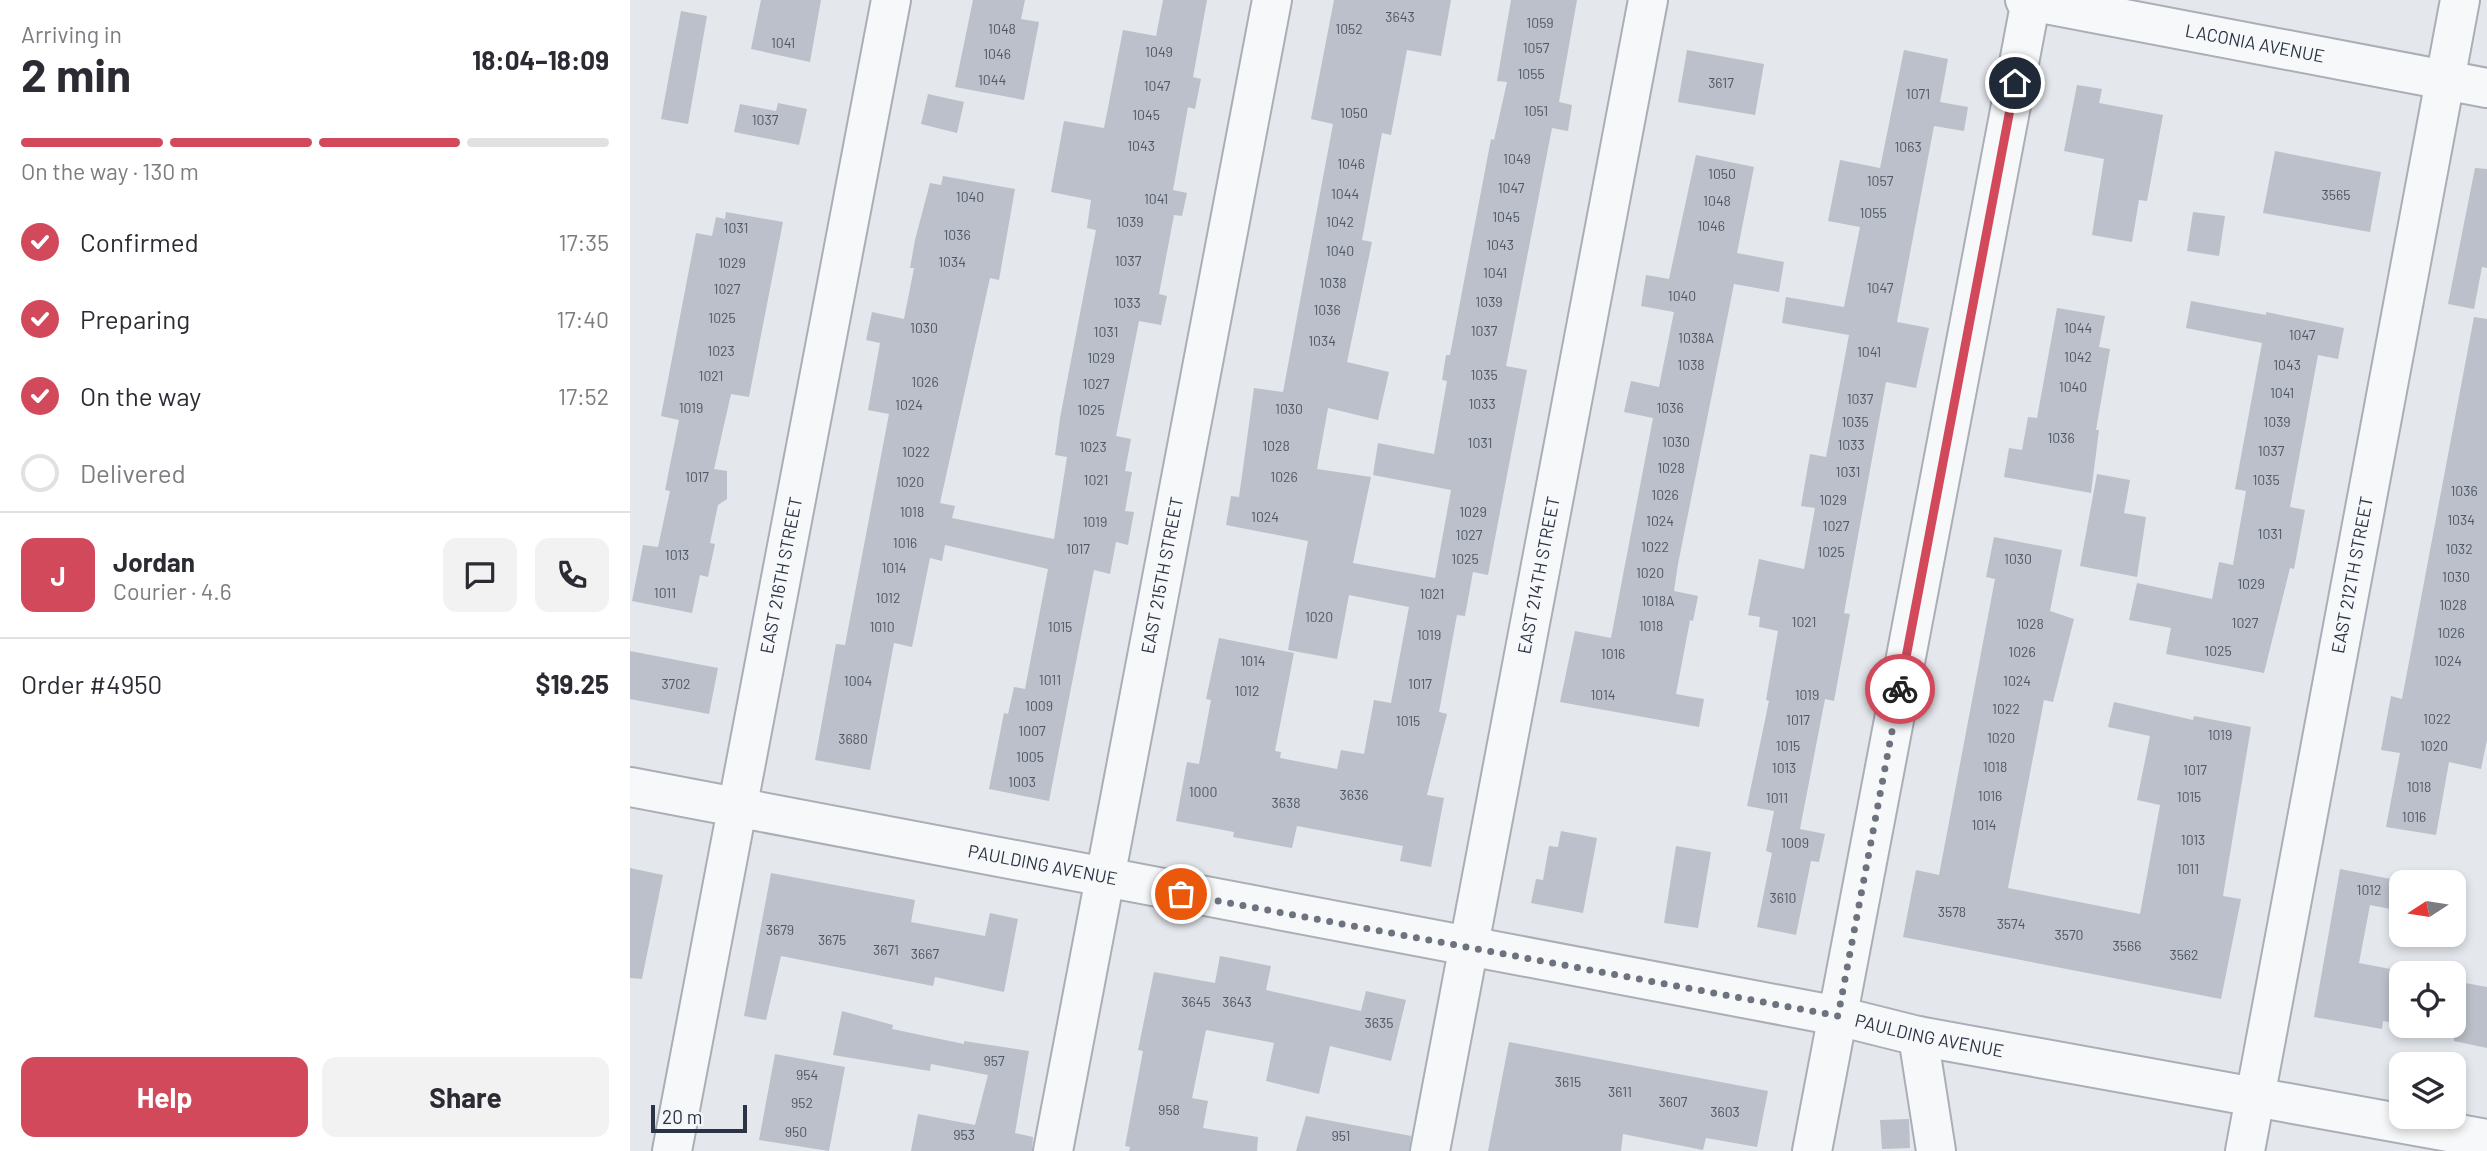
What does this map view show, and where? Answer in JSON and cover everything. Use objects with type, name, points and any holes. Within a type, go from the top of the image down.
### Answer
[{"type":"street","name":"EAST 216TH STREET","points":[[672,1151],[891,0]]},
{"type":"street","name":"EAST 215TH STREET","points":[[1053,1151],[1272,0]]},
{"type":"street","name":"EAST 214TH STREET","points":[[1430,1151],[1648,0]]},
{"type":"street","name":"LACONIA AVENUE","points":[[2029,0],[2487,88]]},
{"type":"street","points":[[1812,1151],[2029,0]]},
{"type":"street","name":"EAST 212TH STREET","points":[[2245,1151],[2460,0]]},
{"type":"street","name":"PAULDING AVENUE","points":[[630,787],[1103,879],[1838,1016],[1918,1037],[2256,1095],[2487,1139]]},
{"type":"street","points":[[1918,1037],[1936,1151]]},
{"type":"building","points":[[761,0],[821,0],[810,62],[751,49]]},
{"type":"building","points":[[973,0],[1025,0],[1021,19],[1039,22],[1024,100],[955,87]]},
{"type":"building","points":[[1163,0],[1207,0],[1193,77],[1201,79],[1195,109],[1188,107],[1173,190],[1187,193],[1182,216],[1174,215],[1159,294],[1167,296],[1161,325],[1139,321],[1116,436],[1131,439],[1125,471],[1132,472],[1125,511],[1134,512],[1128,545],[1116,542],[1110,574],[1094,570],[1049,801],[989,789],[1004,713],[1008,714],[1014,687],[1025,689],[1048,569],[945,545],[942,561],[930,558],[912,647],[894,643],[870,770],[815,760],[836,644],[845,645],[889,414],[868,410],[880,343],[866,340],[872,312],[904,319],[914,268],[910,268],[915,240],[930,183],[941,185],[943,176],[1015,189],[999,280],[990,278],[940,503],[955,506],[952,518],[1054,539],[1067,457],[1055,455],[1060,418],[1096,230],[1087,228],[1091,200],[1051,192],[1064,121],[1104,128],[1123,30],[1156,36]]},
{"type":"building","points":[[1334,0],[1451,0],[1441,56],[1407,50],[1391,135],[1382,133],[1362,240],[1372,242],[1347,362],[1389,372],[1378,420],[1328,408],[1317,469],[1371,477],[1353,563],[1435,578],[1451,490],[1373,475],[1378,443],[1434,454],[1447,381],[1442,380],[1446,355],[1450,355],[1491,139],[1494,140],[1507,82],[1497,81],[1511,0],[1577,0],[1559,102],[1572,105],[1568,131],[1552,128],[1506,366],[1527,370],[1488,575],[1473,572],[1465,616],[1457,615],[1439,712],[1447,714],[1427,795],[1444,798],[1431,867],[1400,861],[1403,846],[1297,826],[1292,848],[1233,837],[1234,832],[1176,821],[1187,762],[1199,764],[1211,700],[1206,699],[1219,638],[1294,653],[1275,751],[1281,752],[1280,758],[1337,769],[1341,750],[1364,754],[1374,700],[1391,703],[1409,607],[1349,595],[1337,659],[1288,650],[1308,541],[1226,525],[1231,496],[1239,497],[1254,388],[1283,392],[1333,124],[1311,119]]},
{"type":"building","points":[[681,11],[707,16],[688,124],[661,119]]},
{"type":"building","points":[[1687,50],[1764,64],[1755,115],[1678,102]]},
{"type":"building","points":[[1904,50],[1948,59],[1940,102],[1968,107],[1964,131],[1934,126],[1897,322],[1929,328],[1916,388],[1886,382],[1844,613],[1850,614],[1834,701],[1825,699],[1800,829],[1825,834],[1819,862],[1811,861],[1796,935],[1757,927],[1772,853],[1766,851],[1774,811],[1747,806],[1769,701],[1766,700],[1778,631],[1759,627],[1760,617],[1748,615],[1759,559],[1804,569],[1815,508],[1801,506],[1810,454],[1826,457],[1849,335],[1782,323],[1786,297],[1844,307],[1860,227],[1828,221],[1840,160],[1880,168]]},
{"type":"building","points":[[2077,85],[2102,89],[2099,103],[2163,115],[2147,201],[2139,200],[2132,242],[2092,235],[2104,159],[2064,151]]},
{"type":"building","points":[[928,94],[964,102],[957,133],[921,124]]},
{"type":"building","points":[[778,103],[807,109],[799,145],[734,132],[740,104],[776,111]]},
{"type":"building","points":[[2275,151],[2381,172],[2370,232],[2263,213]]},
{"type":"building","points":[[1696,155],[1754,167],[1737,253],[1784,262],[1779,292],[1734,284],[1678,564],[1674,591],[1698,596],[1693,621],[1690,620],[1676,694],[1704,699],[1699,727],[1560,702],[1575,631],[1611,638],[1653,418],[1624,412],[1631,381],[1659,387],[1674,312],[1641,306],[1646,275],[1669,279]]},
{"type":"building","points":[[2475,168],[2487,169],[2487,268],[2482,267],[2474,309],[2448,304]]},
{"type":"building","points":[[726,212],[783,222],[749,397],[731,394],[714,469],[727,471],[727,499],[718,505],[710,543],[715,544],[708,577],[700,575],[692,613],[632,601],[643,545],[658,547],[670,491],[665,490],[679,420],[661,416],[696,233],[712,236],[716,217],[725,219]]},
{"type":"building","points":[[2193,212],[2225,216],[2219,256],[2187,251]]},
{"type":"building","points":[[2191,301],[2266,315],[2266,312],[2344,328],[2338,359],[2318,355],[2290,507],[2305,510],[2294,569],[2290,568],[2264,673],[2166,654],[2171,628],[2129,620],[2137,583],[2212,599],[2219,562],[2233,565],[2246,491],[2235,489],[2262,343],[2186,328]]},
{"type":"building","points":[[2057,308],[2105,316],[2099,347],[2110,349],[2096,430],[2099,430],[2091,493],[2004,477],[2009,448],[2022,450],[2028,417],[2037,418]]},
{"type":"building","points":[[2474,317],[2487,319],[2487,740],[2481,769],[2449,762],[2436,835],[2386,827],[2400,753],[2381,750],[2391,696],[2402,699]]},
{"type":"building","points":[[2097,474],[2130,480],[2124,513],[2146,517],[2137,577],[2080,566]]},
{"type":"building","points":[[1994,537],[2062,550],[2050,611],[2074,619],[2053,702],[2044,700],[2008,888],[2140,914],[2160,805],[2137,800],[2150,736],[2108,727],[2114,702],[2193,720],[2194,716],[2251,727],[2223,896],[2241,899],[2221,999],[1903,937],[1916,870],[1939,875],[1995,579],[1986,577]]},
{"type":"building","points":[[630,651],[718,668],[709,714],[630,699]]},
{"type":"building","points":[[1561,831],[1597,838],[1583,913],[1531,903],[1536,879],[1543,880],[1549,846],[1558,847]]},
{"type":"building","points":[[1676,846],[1711,852],[1698,928],[1664,923]]},
{"type":"building","points":[[630,868],[663,875],[642,979],[630,978]]},
{"type":"building","points":[[2340,869],[2389,879],[2389,909],[2370,905],[2359,963],[2389,969],[2389,1022],[2383,1021],[2382,1029],[2314,1017]]},
{"type":"building","points":[[771,873],[915,900],[911,922],[985,936],[990,913],[1018,919],[1004,992],[935,977],[933,986],[781,956],[766,1020],[744,1016]]},
{"type":"building","points":[[1220,956],[1271,966],[1266,990],[1361,1011],[1366,991],[1406,1000],[1391,1061],[1330,1046],[1319,1094],[1266,1081],[1274,1043],[1206,1030],[1192,1098],[1208,1101],[1203,1128],[1258,1137],[1257,1151],[1129,1151],[1130,1147],[1125,1146],[1143,1051],[1138,1050],[1154,972],[1215,983]]},
{"type":"building","points":[[2466,983],[2487,987],[2487,1048],[2454,1041],[2454,1038],[2466,1038]]},
{"type":"building","points":[[842,1011],[893,1025],[892,1029],[964,1044],[964,1041],[1029,1051],[1015,1133],[1033,1137],[1032,1151],[911,1151],[918,1114],[975,1125],[988,1075],[931,1064],[930,1071],[833,1055]]},
{"type":"building","points":[[1509,1042],[1768,1091],[1757,1147],[1706,1138],[1703,1150],[1623,1134],[1621,1151],[1488,1151]]},
{"type":"building","points":[[775,1054],[845,1067],[829,1151],[759,1140]]},
{"type":"building","points":[[1306,1116],[1411,1136],[1409,1151],[1296,1151]]},
{"type":"building","points":[[1909,1119],[1910,1148],[1882,1149],[1880,1120]]},
{"type":"way so far","points":[[1181,894],[1838,1016],[1900,689]]},
{"type":"route","points":[[1900,689],[2015,83]]}]
